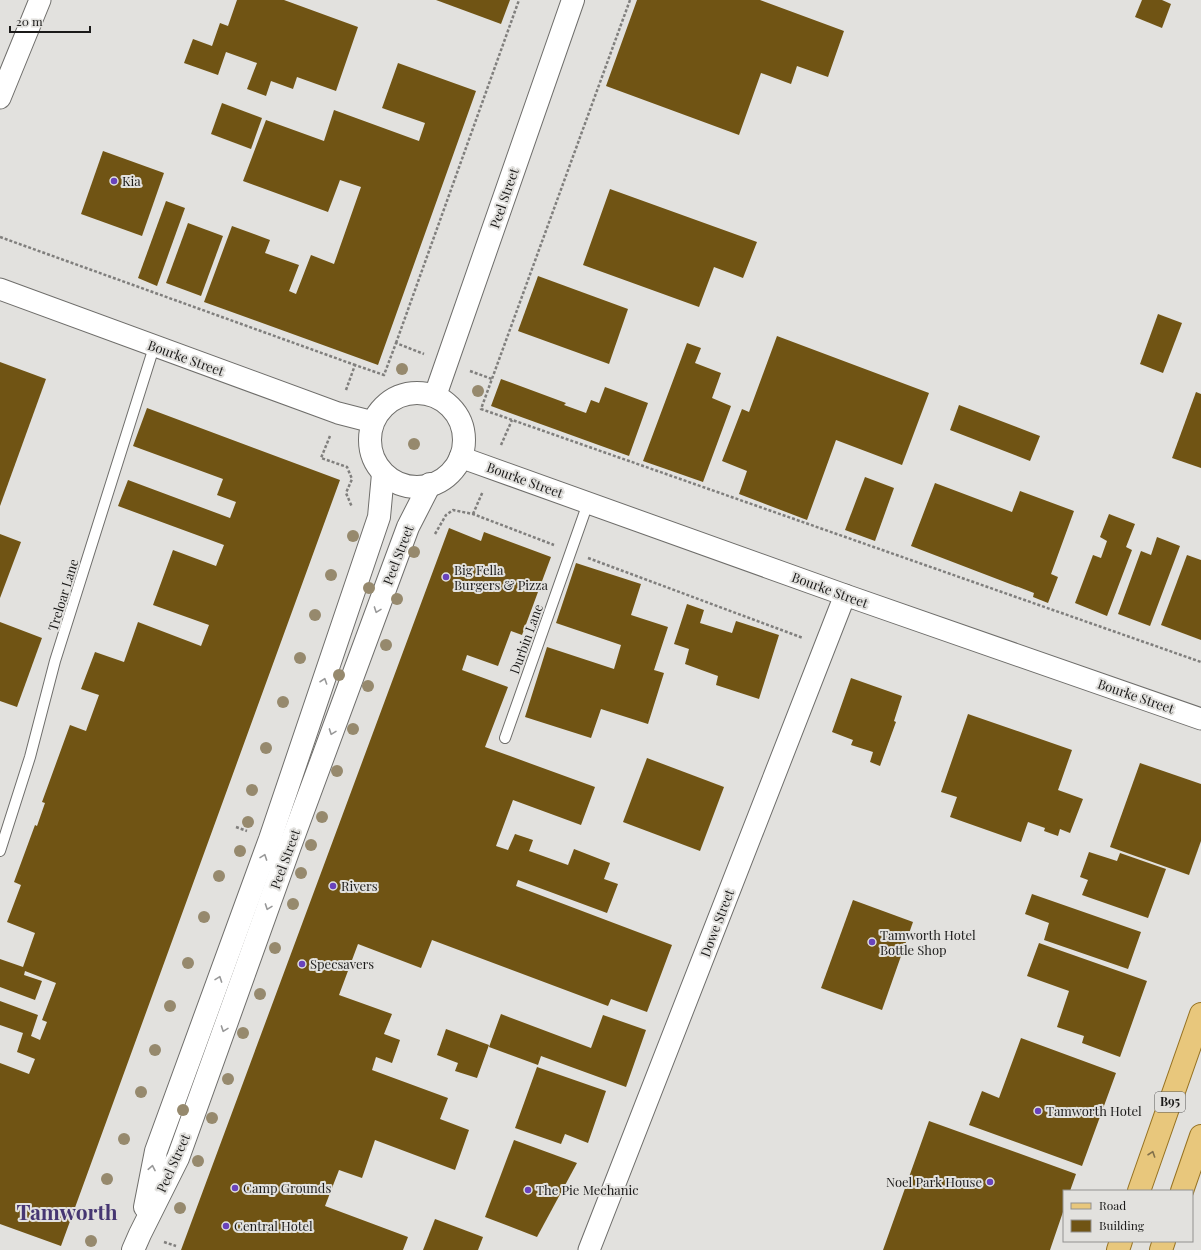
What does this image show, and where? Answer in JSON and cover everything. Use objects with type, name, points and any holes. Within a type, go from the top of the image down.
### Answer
[{"type":"main road","name":"Peel Street","points":[[435,396],[573,0]]},
{"type":"main road","points":[[420,393],[435,396],[447,404],[457,415],[464,444],[460,457],[453,470],[443,479],[430,484],[417,486],[401,484],[383,474],[372,453],[370,437],[373,422],[381,409],[392,400],[406,394],[420,393]]},
{"type":"main road","name":"Peel Street","points":[[136,1242],[156,1152],[270,839],[379,517],[383,474]]},
{"type":"main road","name":"Peel Street","points":[[136,1242],[178,1158],[295,832],[405,534],[430,484]]},
{"type":"main road","name":"B95","points":[[1139,1190],[1201,1014]]},
{"type":"main road","points":[[1182,1190],[1201,1136]]},
{"type":"street","points":[[0,98],[40,0]]},
{"type":"street","name":"Bourke Street","points":[[0,289],[154,347],[338,413],[373,422]]},
{"type":"street","name":"Bourke Street","points":[[460,457],[845,595],[1201,719]]},
{"type":"street","name":"Dowe Street","points":[[589,1250],[845,595]]},
{"type":"lane","name":"Treloar Lane","points":[[0,851],[30,757],[56,661],[154,347]]},
{"type":"lane","name":"Durbin Lane","points":[[505,738],[588,503]]},
{"type":"path","points":[[0,237],[384,375],[519,0]]},
{"type":"path","points":[[630,0],[481,409],[1201,662]]},
{"type":"path","points":[[396,343],[419,352]]},
{"type":"path","points":[[346,391],[355,365]]},
{"type":"path","points":[[472,372],[492,379]]},
{"type":"path","points":[[503,442],[512,420]]},
{"type":"path","points":[[329,437],[321,458],[347,467],[352,479],[346,493],[352,507]]},
{"type":"path","points":[[473,514],[482,492]]},
{"type":"path","points":[[435,534],[446,515],[453,510],[473,514],[794,635]]},
{"type":"path","points":[[164,1242],[176,1246]]},
{"type":"building","points":[[237,0],[284,0],[358,27],[336,91],[297,77],[293,89],[271,81],[266,96],[247,89],[257,63],[226,52],[218,75],[184,63],[193,39],[212,46],[220,23],[228,26]]},
{"type":"building","points":[[436,0],[510,0],[501,24]]},
{"type":"building","points":[[637,0],[760,0],[844,31],[828,77],[797,66],[791,84],[761,73],[739,135],[606,86]]},
{"type":"building","points":[[1142,0],[1162,0],[1171,4],[1162,28],[1135,17]]},
{"type":"building","points":[[398,63],[476,91],[378,365],[204,302],[232,226],[270,240],[265,253],[299,265],[289,291],[296,294],[311,255],[334,264],[361,187],[340,180],[328,212],[243,181],[266,120],[324,141],[334,110],[419,141],[425,123],[382,108]]},
{"type":"building","points":[[222,103],[262,118],[251,149],[211,134]]},
{"type":"building","points":[[103,151],[164,173],[142,236],[81,214]]},
{"type":"building","points":[[610,189],[757,242],[743,278],[714,267],[699,307],[583,265]]},
{"type":"building","points":[[166,201],[185,208],[157,286],[138,278]]},
{"type":"building","points":[[188,223],[223,236],[201,296],[166,283]]},
{"type":"building","points":[[538,276],[628,309],[609,364],[518,331]]},
{"type":"building","points":[[1158,314],[1182,323],[1163,373],[1140,364]]},
{"type":"building","points":[[777,336],[929,393],[902,465],[836,440],[807,520],[739,494],[747,471],[722,461],[742,409],[749,412]]},
{"type":"building","points":[[687,343],[701,348],[695,363],[721,373],[712,398],[731,406],[703,482],[643,461]]},
{"type":"building","points":[[0,362],[46,379],[0,506]]},
{"type":"building","points":[[501,379],[566,403],[564,405],[586,413],[591,400],[599,403],[605,387],[648,403],[629,456],[491,406]]},
{"type":"building","points":[[1196,392],[1201,394],[1201,468],[1172,458]]},
{"type":"building","points":[[959,405],[1040,436],[1030,461],[950,430]]},
{"type":"building","points":[[147,408],[340,480],[61,1246],[0,1224],[0,1063],[29,1074],[35,1059],[17,1052],[23,1033],[0,1025],[0,1001],[38,1015],[31,1036],[40,1040],[47,1022],[42,1020],[56,983],[25,971],[24,975],[42,981],[35,1000],[0,987],[0,959],[23,967],[35,933],[7,922],[21,885],[14,882],[35,825],[37,826],[45,803],[42,802],[70,725],[86,731],[99,695],[81,689],[95,652],[124,662],[138,622],[201,646],[209,625],[153,605],[173,550],[216,566],[224,545],[118,506],[128,480],[230,518],[236,502],[217,495],[223,479],[133,446]]},
{"type":"building","points":[[865,477],[894,488],[875,541],[845,530]]},
{"type":"building","points":[[935,483],[1012,512],[1020,491],[1074,511],[1051,574],[1058,577],[1048,603],[1033,597],[1034,593],[911,546]]},
{"type":"building","points":[[1109,514],[1135,524],[1126,547],[1132,550],[1107,616],[1075,603],[1093,555],[1101,558],[1107,541],[1100,537]]},
{"type":"building","points":[[449,528],[481,541],[484,532],[551,557],[522,635],[511,631],[498,666],[467,655],[462,670],[508,687],[485,747],[595,787],[581,825],[513,800],[496,846],[508,850],[515,834],[533,840],[529,851],[568,865],[574,849],[610,863],[604,879],[618,884],[607,913],[518,880],[516,886],[672,945],[647,1012],[611,999],[608,1006],[432,940],[421,968],[358,944],[339,995],[392,1014],[384,1034],[400,1040],[392,1063],[376,1057],[372,1070],[448,1098],[440,1119],[469,1130],[455,1170],[375,1140],[362,1178],[339,1170],[325,1206],[408,1237],[403,1250],[181,1250]]},
{"type":"building","points":[[0,534],[21,542],[0,598]]},
{"type":"building","points":[[1157,537],[1180,546],[1150,626],[1118,614],[1141,551],[1151,555]]},
{"type":"building","points":[[1187,555],[1201,560],[1201,640],[1161,625]]},
{"type":"building","points":[[576,563],[641,584],[631,615],[668,627],[654,670],[664,673],[648,724],[601,709],[591,738],[525,717],[547,647],[614,669],[621,645],[556,623]]},
{"type":"building","points":[[687,604],[704,610],[700,623],[732,633],[736,621],[779,635],[759,699],[716,685],[718,676],[685,664],[689,649],[674,644]]},
{"type":"building","points":[[0,622],[42,638],[17,707],[0,701]]},
{"type":"building","points":[[851,678],[902,696],[894,721],[896,722],[880,766],[870,762],[873,752],[851,745],[853,740],[832,732]]},
{"type":"building","points":[[968,714],[1072,750],[1058,790],[1083,799],[1070,833],[1060,829],[1058,836],[1044,831],[1045,828],[1028,822],[1021,842],[950,817],[957,797],[941,792]]},
{"type":"building","points":[[647,758],[724,787],[700,851],[623,822]]},
{"type":"building","points":[[1140,763],[1201,784],[1201,841],[1189,875],[1110,847]]},
{"type":"building","points":[[1089,852],[1117,861],[1120,853],[1166,869],[1148,918],[1082,895],[1088,880],[1080,877]]},
{"type":"building","points":[[1032,894],[1141,932],[1128,969],[1044,940],[1049,923],[1025,914]]},
{"type":"building","name":"Tamworth Hotel Bottle Shop","points":[[853,900],[913,922],[882,1010],[821,988]]},
{"type":"building","points":[[1039,943],[1147,981],[1120,1057],[1082,1043],[1084,1036],[1057,1027],[1069,991],[1027,976]]},
{"type":"building","points":[[501,1014],[591,1048],[603,1015],[646,1030],[626,1087],[541,1056],[538,1065],[489,1047]]},
{"type":"building","points":[[446,1029],[489,1045],[477,1078],[455,1071],[458,1063],[437,1055]]},
{"type":"building","name":"Tamworth Hotel","points":[[1021,1038],[1116,1073],[1082,1166],[969,1125],[982,1091],[999,1098]]},
{"type":"building","points":[[537,1067],[606,1091],[588,1143],[565,1134],[561,1144],[515,1128]]},
{"type":"building","name":"Noel Park House","points":[[929,1121],[1076,1174],[1070,1190],[1063,1190],[1063,1212],[1050,1250],[883,1250]]},
{"type":"building","name":"The Pie Mechanic","points":[[514,1140],[577,1163],[537,1237],[485,1217]]},
{"type":"building","points":[[435,1219],[483,1237],[478,1250],[423,1250]]},
{"type":"place","name":"Kia","points":[[114,181]]},
{"type":"place","name":"Big Fella Burgers & Pizza","points":[[446,577]]},
{"type":"place","name":"Rivers","points":[[333,886]]},
{"type":"place","name":"Tamworth Hotel Bottle Shop","points":[[872,942]]},
{"type":"place","name":"Specsavers","points":[[302,964]]},
{"type":"place","name":"Tamworth Hotel","points":[[1038,1111]]},
{"type":"place","name":"Noel Park House","points":[[990,1182]]},
{"type":"place","name":"Camp Grounds","points":[[235,1188]]},
{"type":"place","name":"The Pie Mechanic","points":[[528,1190]]},
{"type":"place","name":"Central Hotel","points":[[226,1226]]},
{"type":"district","name":"Tamworth","points":[[67,1213]]}]
